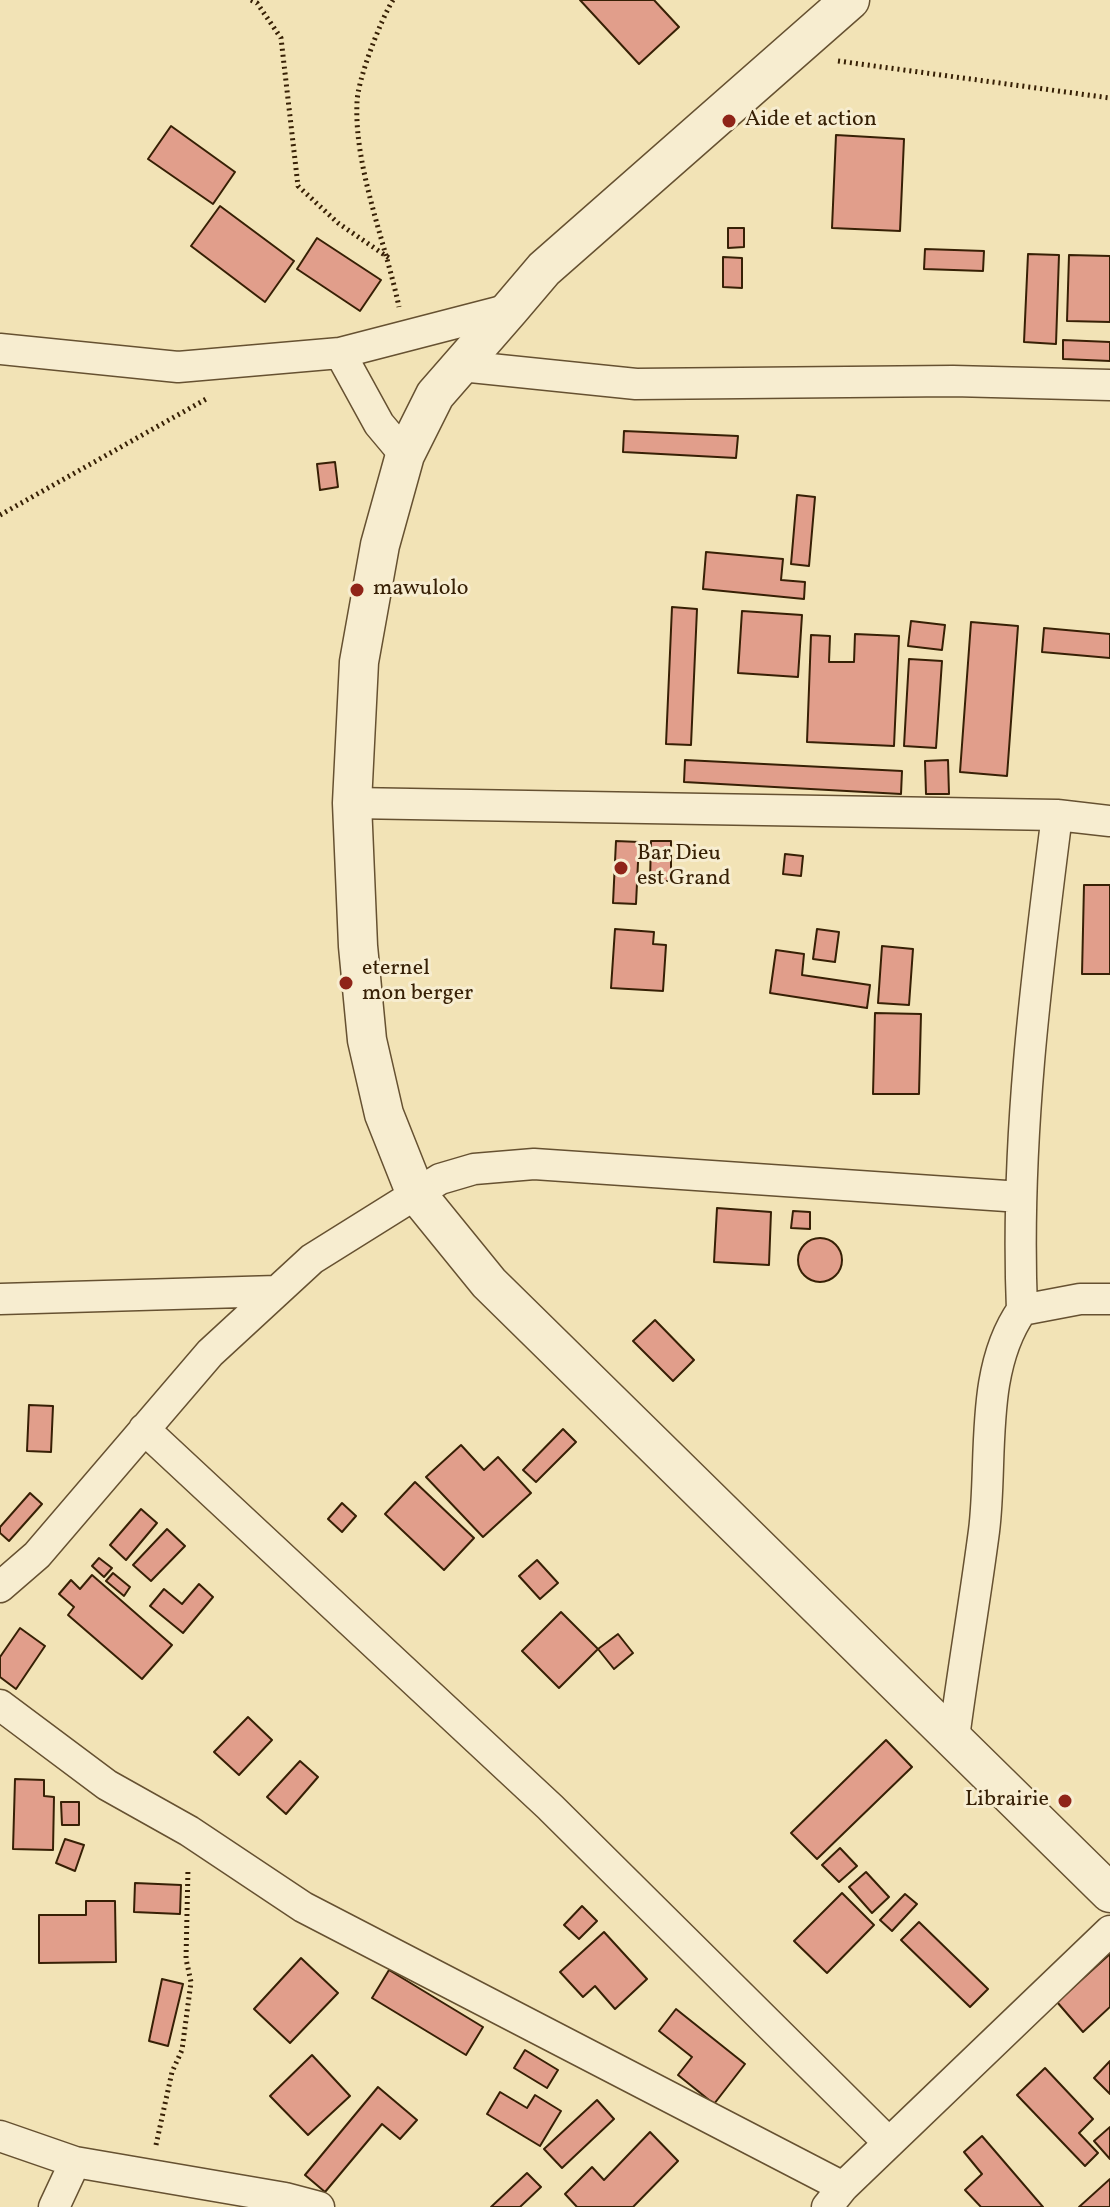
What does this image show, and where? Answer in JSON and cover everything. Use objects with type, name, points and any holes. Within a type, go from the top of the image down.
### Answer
[{"type":"street","points":[[850,0],[544,269],[435,395],[405,455],[380,545],[359,662],[352,803],[367,1040],[384,1114],[415,1192],[489,1283],[1110,1893]]},
{"type":"street","points":[[0,349],[178,367],[340,353],[510,309]]},
{"type":"street","points":[[340,353],[379,424],[405,455]]},
{"type":"street","points":[[461,366],[636,384],[953,381],[1110,385]]},
{"type":"street","points":[[352,803],[1057,815],[1110,821]]},
{"type":"street","points":[[954,1738],[985,1529],[999,1362],[1008,1330],[1022,1310],[1021,1197],[1029,1035],[1057,815]]},
{"type":"street","points":[[0,1587],[37,1555],[210,1353],[312,1259],[440,1179],[474,1169],[534,1164],[1021,1197]]},
{"type":"street","points":[[0,1299],[277,1291]]},
{"type":"street","points":[[1022,1310],[1080,1299],[1110,1299]]},
{"type":"street","points":[[144,1429],[550,1807],[889,2143]]},
{"type":"street","points":[[0,1705],[107,1785],[189,1831],[303,1907],[835,2197],[1110,1931]]},
{"type":"street","points":[[0,2136],[75,2162],[285,2198],[319,2207]]},
{"type":"street","points":[[54,2207],[75,2162]]},
{"type":"path","points":[[251,0],[257,3],[281,38],[298,186],[338,223],[389,258]]},
{"type":"path","points":[[393,0],[383,17],[356,102],[368,192],[389,258],[405,336]]},
{"type":"path","points":[[790,54],[1110,98]]},
{"type":"path","points":[[0,515],[167,425],[217,393]]},
{"type":"path","points":[[151,2177],[159,2122],[172,2072],[182,2050],[191,1982],[186,1959],[189,1831]]},
{"type":"building","points":[[580,0],[654,0],[679,27],[639,64]]},
{"type":"building","points":[[171,126],[235,172],[213,204],[148,159]]},
{"type":"building","points":[[836,135],[904,139],[900,231],[832,228]]},
{"type":"building","points":[[220,206],[294,261],[265,302],[191,246]]},
{"type":"building","points":[[728,228],[744,228],[744,247],[728,248]]},
{"type":"building","points":[[317,238],[381,280],[360,311],[297,269]]},
{"type":"building","points":[[925,249],[984,251],[983,271],[924,269]]},
{"type":"building","points":[[1028,254],[1059,255],[1056,344],[1024,342]]},
{"type":"building","points":[[1069,255],[1110,256],[1110,322],[1067,321]]},
{"type":"building","points":[[723,257],[742,258],[742,288],[723,287]]},
{"type":"building","points":[[1063,340],[1110,342],[1110,361],[1063,359]]},
{"type":"building","points":[[624,431],[738,436],[736,458],[623,452]]},
{"type":"building","points":[[335,462],[338,487],[320,490],[317,464]]},
{"type":"building","points":[[797,495],[815,497],[809,566],[791,564]]},
{"type":"building","points":[[706,552],[783,559],[781,580],[805,582],[804,599],[703,589]]},
{"type":"building","points":[[672,607],[697,609],[691,745],[666,744]]},
{"type":"building","points":[[742,611],[802,615],[798,677],[738,673]]},
{"type":"building","points":[[911,621],[945,625],[942,650],[908,646]]},
{"type":"building","points":[[971,622],[1018,626],[1007,776],[960,772]]},
{"type":"building","points":[[1044,628],[1110,634],[1110,658],[1042,652]]},
{"type":"building","points":[[855,634],[899,636],[894,746],[807,742],[811,635],[830,636],[829,662],[854,662]]},
{"type":"building","points":[[909,659],[942,661],[936,748],[904,746]]},
{"type":"building","points":[[685,760],[902,771],[901,794],[684,782]]},
{"type":"building","points":[[948,760],[949,794],[926,794],[925,761]]},
{"type":"building","points":[[616,841],[639,842],[636,904],[613,903]]},
{"type":"building","points":[[651,841],[671,841],[671,881],[650,881]]},
{"type":"building","points":[[785,854],[803,856],[801,876],[783,874]]},
{"type":"building","points":[[1084,885],[1110,885],[1110,974],[1082,974]]},
{"type":"building","points":[[615,929],[654,932],[653,944],[666,945],[663,991],[611,988]]},
{"type":"building","points":[[817,929],[839,932],[835,962],[813,959]]},
{"type":"building","points":[[882,946],[913,949],[909,1005],[878,1003]]},
{"type":"building","points":[[776,950],[804,954],[802,975],[870,985],[867,1008],[770,993]]},
{"type":"building","points":[[875,1013],[921,1014],[919,1094],[873,1094]]},
{"type":"building","points":[[717,1208],[771,1212],[769,1265],[714,1262]]},
{"type":"building","points":[[793,1211],[810,1212],[810,1229],[791,1228]]},
{"type":"building","points":[[820,1238],[835,1245],[842,1260],[835,1275],[820,1282],[805,1275],[798,1260],[805,1245]]},
{"type":"building","points":[[655,1320],[694,1360],[673,1381],[633,1341]]},
{"type":"building","points":[[29,1405],[53,1406],[51,1452],[27,1451]]},
{"type":"building","points":[[563,1429],[576,1442],[536,1482],[523,1470]]},
{"type":"building","points":[[461,1445],[484,1470],[498,1457],[531,1493],[483,1537],[426,1477]]},
{"type":"building","points":[[415,1482],[474,1538],[444,1570],[385,1514]]},
{"type":"building","points":[[30,1493],[42,1504],[9,1541],[0,1533],[0,1527]]},
{"type":"building","points":[[342,1503],[356,1516],[342,1532],[328,1519]]},
{"type":"building","points":[[141,1509],[157,1523],[126,1560],[110,1545]]},
{"type":"building","points":[[167,1529],[185,1546],[151,1581],[133,1565]]},
{"type":"building","points":[[99,1558],[112,1568],[104,1577],[92,1566]]},
{"type":"building","points":[[537,1560],[558,1583],[540,1599],[519,1576]]},
{"type":"building","points":[[113,1573],[130,1587],[124,1596],[106,1581]]},
{"type":"building","points":[[92,1575],[172,1645],[142,1679],[68,1615],[74,1607],[59,1594],[71,1580],[80,1589]]},
{"type":"building","points":[[199,1584],[213,1597],[183,1633],[150,1606],[164,1589],[182,1604]]},
{"type":"building","points":[[561,1612],[598,1649],[559,1688],[522,1651]]},
{"type":"building","points":[[20,1628],[45,1646],[16,1689],[0,1677],[0,1657]]},
{"type":"building","points":[[618,1634],[633,1653],[614,1669],[598,1649]]},
{"type":"building","points":[[248,1717],[272,1740],[239,1775],[214,1752]]},
{"type":"building","points":[[886,1740],[912,1767],[817,1859],[791,1833]]},
{"type":"building","points":[[300,1761],[318,1777],[286,1814],[267,1797]]},
{"type":"building","points":[[15,1779],[44,1780],[44,1796],[54,1797],[53,1850],[13,1849]]},
{"type":"building","points":[[61,1802],[79,1802],[79,1825],[62,1825]]},
{"type":"building","points":[[65,1839],[84,1845],[75,1871],[56,1863]]},
{"type":"building","points":[[840,1848],[857,1866],[839,1882],[822,1865]]},
{"type":"building","points":[[866,1872],[889,1897],[872,1913],[849,1887]]},
{"type":"building","points":[[135,1883],[181,1885],[180,1914],[134,1912]]},
{"type":"building","points":[[842,1893],[874,1925],[827,1973],[794,1941]]},
{"type":"building","points":[[905,1894],[917,1904],[892,1931],[880,1920]]},
{"type":"building","points":[[86,1901],[115,1901],[116,1962],[39,1963],[39,1915],[86,1915]]},
{"type":"building","points":[[582,1906],[597,1921],[579,1939],[564,1925]]},
{"type":"building","points":[[919,1922],[988,1989],[970,2007],[901,1940]]},
{"type":"building","points":[[604,1932],[647,1979],[615,2009],[595,1986],[583,1997],[560,1972]]},
{"type":"building","points":[[1110,1954],[1110,2007],[1083,2032],[1057,2002]]},
{"type":"building","points":[[301,1958],[338,1993],[290,2043],[254,2009]]},
{"type":"building","points":[[389,1970],[483,2027],[466,2055],[372,1998]]},
{"type":"building","points":[[162,1979],[183,1984],[168,2046],[149,2041]]},
{"type":"building","points":[[676,2009],[745,2064],[714,2104],[678,2075],[692,2057],[659,2031]]},
{"type":"building","points":[[525,2050],[558,2070],[547,2088],[514,2068]]},
{"type":"building","points":[[312,2055],[350,2096],[308,2135],[270,2096]]},
{"type":"building","points":[[1110,2061],[1110,2094],[1094,2078]]},
{"type":"building","points":[[1045,2068],[1093,2119],[1079,2133],[1098,2153],[1085,2166],[1017,2095]]},
{"type":"building","points":[[378,2087],[417,2120],[400,2139],[382,2124],[325,2192],[305,2175]]},
{"type":"building","points":[[500,2092],[527,2108],[535,2095],[561,2111],[540,2146],[487,2114]]},
{"type":"building","points":[[597,2100],[614,2119],[562,2168],[544,2149]]},
{"type":"building","points":[[1110,2127],[1110,2159],[1094,2141]]},
{"type":"building","points":[[650,2132],[678,2161],[633,2207],[577,2207],[565,2194],[592,2167],[604,2180]]},
{"type":"building","points":[[982,2136],[1043,2207],[981,2207],[965,2190],[982,2174],[964,2152]]},
{"type":"building","points":[[527,2173],[541,2187],[520,2207],[491,2207]]},
{"type":"building","points":[[1110,2179],[1110,2207],[1079,2207]]},
{"type":"place","name":"Aide et action","points":[[729,121]]},
{"type":"place","name":"mawulolo","points":[[357,590]]},
{"type":"place","name":"Bar Dieu est Grand","points":[[621,868]]},
{"type":"place","name":"eternel mon berger","points":[[346,983]]},
{"type":"place","name":"Librairie","points":[[1065,1801]]}]
